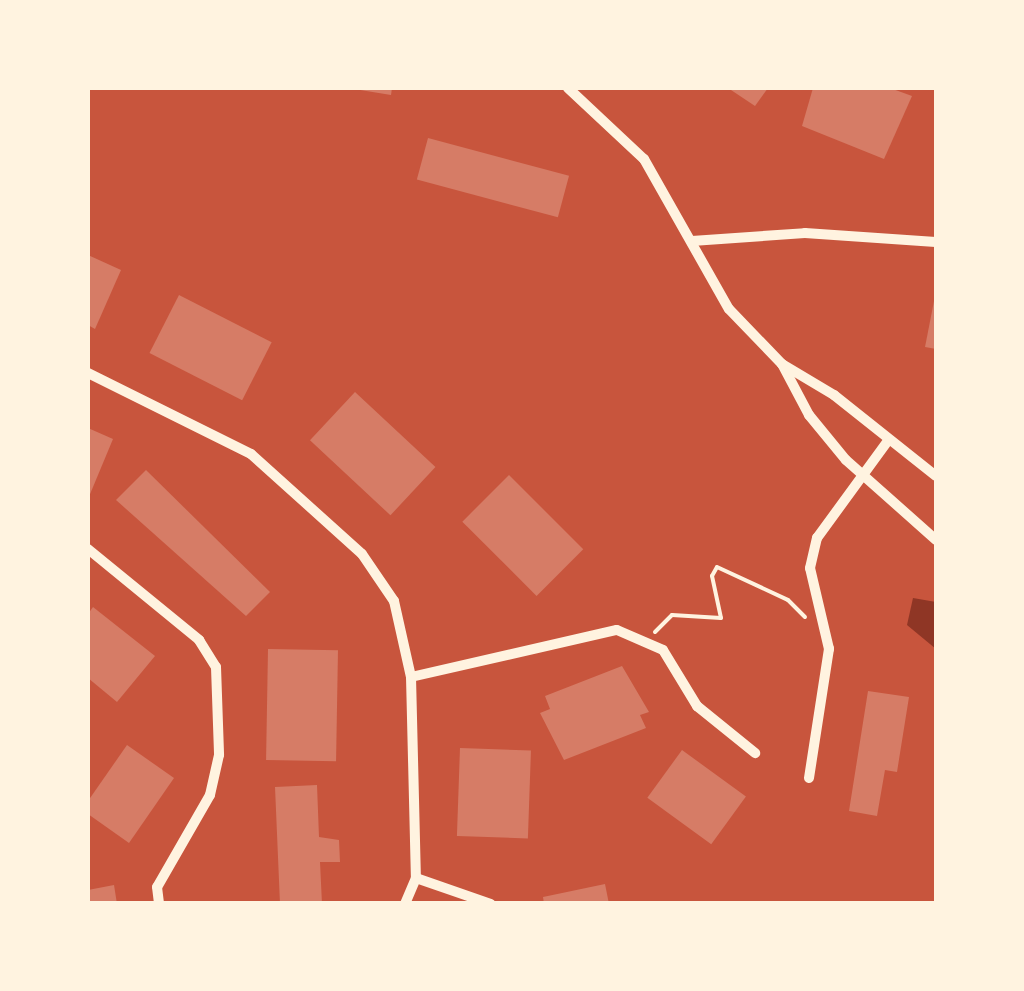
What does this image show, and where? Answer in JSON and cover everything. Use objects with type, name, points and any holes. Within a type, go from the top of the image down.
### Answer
[{"type":"street","points":[[568,88],[644,160],[729,309],[782,364],[834,395],[887,442],[936,476]]},
{"type":"street","points":[[692,241],[805,233],[936,242]]},
{"type":"street","points":[[782,364],[809,415],[860,474],[936,540]]},
{"type":"street","points":[[88,373],[251,454],[362,554],[394,602],[410,678],[416,878],[405,904]]},
{"type":"street","points":[[809,778],[828,649],[810,568],[817,538],[887,442]]},
{"type":"street","points":[[88,550],[199,640],[216,666],[219,755],[210,795],[157,887],[159,904]]},
{"type":"street","points":[[410,678],[617,630],[664,650],[697,706],[755,753]]},
{"type":"street","points":[[416,878],[490,904]]},
{"type":"path","points":[[644,642],[672,615],[722,618],[712,576],[717,567],[788,600],[825,630]]},
{"type":"shaded area","points":[[913,598],[936,602],[936,649],[907,625]]},
{"type":"building","points":[[348,88],[392,88],[391,95]]},
{"type":"building","points":[[728,88],[768,88],[755,106]]},
{"type":"building","points":[[813,88],[890,88],[912,96],[884,159],[802,126]]},
{"type":"building","points":[[428,138],[569,176],[558,217],[417,180]]},
{"type":"building","points":[[88,255],[121,270],[95,329],[88,325]]},
{"type":"building","points":[[179,295],[272,342],[242,400],[149,353]]},
{"type":"building","points":[[936,296],[936,349],[925,347]]},
{"type":"building","points":[[355,392],[435,467],[390,515],[310,440]]},
{"type":"building","points":[[88,428],[113,439],[88,499]]},
{"type":"building","points":[[146,470],[270,592],[246,616],[116,500]]},
{"type":"building","points":[[509,475],[583,549],[537,596],[462,522]]},
{"type":"building","points":[[93,607],[155,656],[117,702],[88,678],[88,614]]},
{"type":"building","points":[[268,649],[338,650],[336,761],[266,760]]},
{"type":"building","points":[[622,666],[649,712],[640,715],[646,728],[564,760],[540,713],[550,709],[545,696]]},
{"type":"building","points":[[868,691],[909,697],[897,772],[885,770],[877,816],[849,811]]},
{"type":"building","points":[[127,745],[174,778],[129,843],[88,814],[88,801]]},
{"type":"building","points":[[460,748],[531,750],[528,838],[457,836]]},
{"type":"building","points":[[682,750],[746,796],[711,844],[647,798]]},
{"type":"building","points":[[317,785],[319,837],[339,840],[340,862],[320,862],[322,904],[280,904],[275,787]]},
{"type":"building","points":[[605,884],[609,904],[544,904],[543,897]]},
{"type":"building","points":[[114,885],[117,904],[88,904],[88,890]]}]
